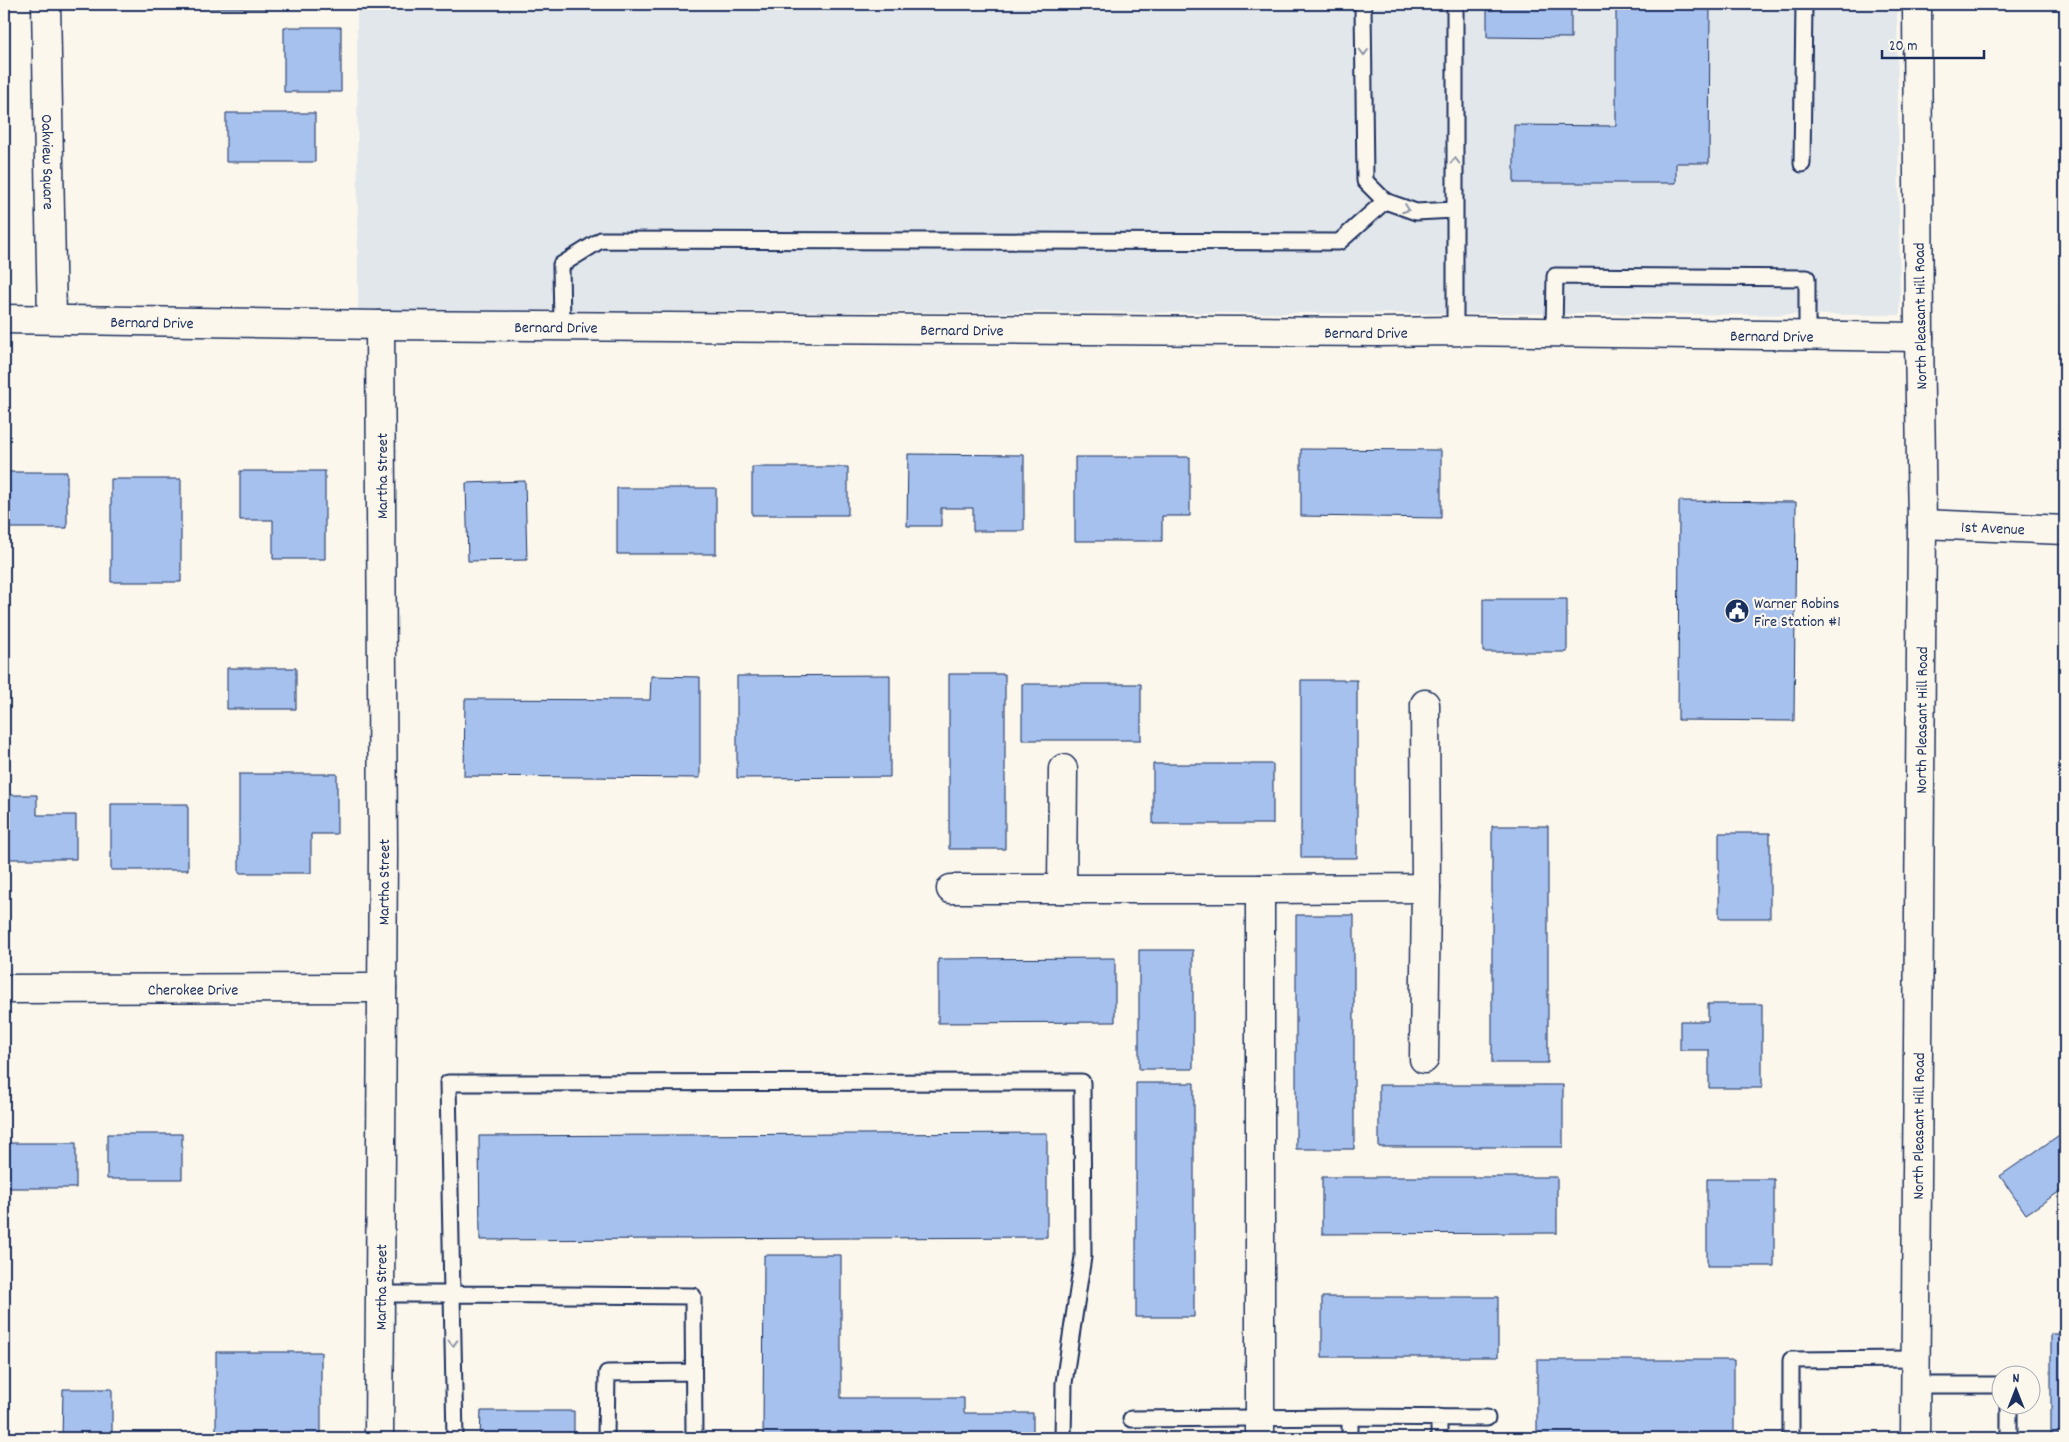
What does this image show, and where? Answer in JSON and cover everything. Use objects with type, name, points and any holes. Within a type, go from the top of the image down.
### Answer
[{"type":"street","name":"Oakview Square","points":[[46,4],[52,319]]},
{"type":"street","name":"North Pleasant Hill Road","points":[[1915,1438],[1922,524],[1918,337],[1917,4]]},
{"type":"street","name":"Bernard Drive","points":[[4,319],[380,325],[1455,331],[1918,337]]},
{"type":"street","name":"Martha Street","points":[[378,1438],[383,853],[380,325]]},
{"type":"street","name":"1st Avenue","points":[[1922,524],[2065,530]]},
{"type":"street","points":[[1424,1059],[1426,888],[1425,704]]},
{"type":"street","points":[[1062,889],[1063,769]]},
{"type":"street","points":[[1260,888],[1260,1428]]},
{"type":"street","points":[[950,889],[1426,888]]},
{"type":"street","name":"Cherokee Drive","points":[[4,989],[382,988]]},
{"type":"lane","points":[[1363,4],[1364,181],[1385,201],[1416,212],[1454,210]]},
{"type":"lane","points":[[1455,4],[1455,331]]},
{"type":"lane","points":[[1802,164],[1804,4]]},
{"type":"lane","points":[[562,326],[561,265],[601,240],[1339,242],[1385,201]]},
{"type":"lane","points":[[1554,332],[1555,276],[1807,278],[1807,335]]},
{"type":"lane","points":[[454,1438],[448,1083],[1082,1082],[1083,1257],[1064,1383],[1063,1438]]},
{"type":"lane","points":[[380,1294],[693,1296],[694,1438]]},
{"type":"lane","points":[[1791,1438],[1791,1360],[1916,1372],[1992,1383]]},
{"type":"lane","points":[[606,1438],[607,1372],[693,1372]]},
{"type":"lane","points":[[2009,1414],[2010,1438]]},
{"type":"lane","points":[[1350,1416],[1350,1438]]},
{"type":"lane","points":[[1131,1419],[1260,1428],[1350,1416],[1487,1418]]},
{"type":"lane","points":[[1439,1417],[1439,1438]]},
{"type":"shaded area","points":[[357,4],[1897,4],[1900,315],[358,310]]},
{"type":"building","points":[[173,4],[267,4],[267,8],[173,8]]},
{"type":"building","points":[[1487,4],[1571,4],[1571,38],[1487,37]]},
{"type":"building","points":[[1616,4],[1710,4],[1709,163],[1676,163],[1676,183],[1514,183],[1514,125],[1616,126]]},
{"type":"building","points":[[284,27],[341,27],[341,92],[284,92]]},
{"type":"building","points":[[226,113],[315,113],[315,162],[226,162]]},
{"type":"building","points":[[2060,308],[2065,308],[2065,358],[2060,358]]},
{"type":"building","points":[[1301,449],[1441,450],[1441,518],[1301,516]]},
{"type":"building","points":[[908,454],[1024,455],[1024,531],[973,531],[973,508],[941,508],[941,526],[907,526]]},
{"type":"building","points":[[1075,457],[1190,457],[1190,516],[1162,516],[1162,541],[1075,541]]},
{"type":"building","points":[[752,467],[848,467],[848,515],[752,515]]},
{"type":"building","points":[[240,471],[325,471],[325,559],[273,559],[273,520],[240,520]]},
{"type":"building","points":[[4,472],[67,472],[67,528],[4,528]]},
{"type":"building","points":[[111,479],[181,479],[181,582],[111,582]]},
{"type":"building","points":[[525,481],[527,560],[468,561],[466,483]]},
{"type":"building","points":[[617,488],[716,488],[716,554],[617,554]]},
{"type":"building","name":"Warner Robins Fire Station #1","points":[[1679,501],[1796,502],[1794,721],[1678,720]]},
{"type":"building","points":[[1483,599],[1567,599],[1567,652],[1483,652]]},
{"type":"building","points":[[227,668],[296,668],[296,709],[227,709]]},
{"type":"building","points":[[949,674],[1005,674],[1005,849],[949,849]]},
{"type":"building","points":[[890,675],[890,777],[737,778],[737,676]]},
{"type":"building","points":[[651,676],[700,677],[700,778],[464,776],[465,699],[650,700]]},
{"type":"building","points":[[1301,680],[1357,680],[1357,858],[1301,858]]},
{"type":"building","points":[[1022,684],[1141,684],[1141,740],[1022,740]]},
{"type":"building","points":[[1153,764],[1273,764],[1273,824],[1153,824]]},
{"type":"building","points":[[239,774],[337,774],[337,834],[311,834],[311,873],[239,873]]},
{"type":"building","points":[[4,795],[37,795],[37,815],[76,815],[76,859],[4,859]]},
{"type":"building","points":[[111,804],[188,804],[188,870],[111,870]]},
{"type":"building","points":[[1492,826],[1548,826],[1548,1063],[1492,1063]]},
{"type":"building","points":[[1719,833],[1770,833],[1770,918],[1719,918]]},
{"type":"building","points":[[1296,915],[1354,915],[1354,1149],[1296,1149]]},
{"type":"building","points":[[1139,950],[1193,950],[1193,1069],[1139,1069]]},
{"type":"building","points":[[1115,958],[1115,1022],[938,1023],[938,959]]},
{"type":"building","points":[[1708,1004],[1762,1004],[1762,1088],[1709,1088],[1709,1050],[1680,1050],[1680,1021],[1708,1021]]},
{"type":"building","points":[[1136,1083],[1194,1083],[1194,1317],[1136,1317]]},
{"type":"building","points":[[1379,1085],[1563,1085],[1563,1147],[1379,1147]]},
{"type":"building","points":[[2065,1131],[2065,1188],[2026,1214],[2000,1176]]},
{"type":"building","points":[[1047,1133],[1047,1237],[480,1240],[479,1136]]},
{"type":"building","points":[[107,1134],[182,1134],[182,1179],[107,1179]]},
{"type":"building","points":[[4,1143],[76,1143],[76,1188],[4,1188]]},
{"type":"building","points":[[1322,1177],[1557,1177],[1557,1233],[1322,1234]]},
{"type":"building","points":[[1707,1179],[1774,1179],[1774,1266],[1707,1266]]},
{"type":"building","points":[[764,1255],[841,1255],[841,1398],[964,1398],[964,1413],[1033,1413],[1033,1438],[763,1438]]},
{"type":"building","points":[[1322,1297],[1498,1297],[1498,1357],[1322,1357]]},
{"type":"building","points":[[2051,1334],[2065,1334],[2065,1434],[2051,1434]]},
{"type":"building","points":[[216,1352],[321,1352],[321,1438],[216,1438]]},
{"type":"building","points":[[1537,1360],[1734,1360],[1734,1438],[1537,1438]]},
{"type":"building","points":[[63,1389],[112,1389],[112,1438],[62,1438]]},
{"type":"building","points":[[481,1411],[574,1411],[574,1438],[480,1438]]},
{"type":"place","name":"Warner Robins Fire Station #1","points":[[1737,611]]}]
